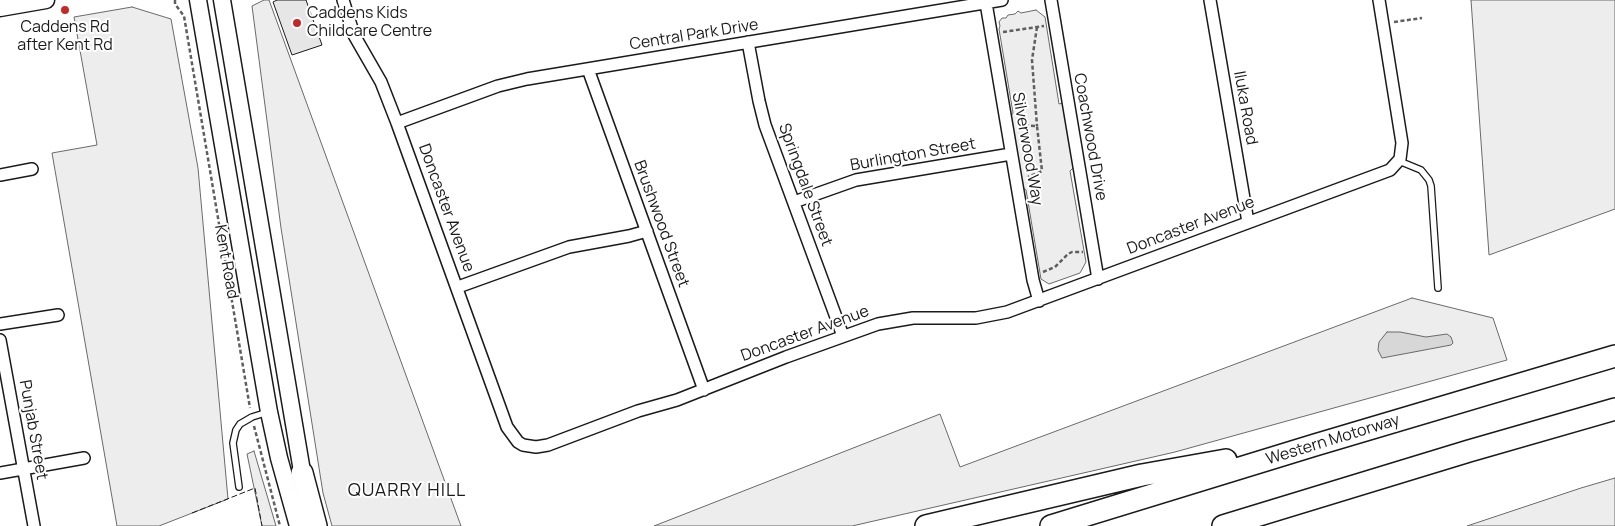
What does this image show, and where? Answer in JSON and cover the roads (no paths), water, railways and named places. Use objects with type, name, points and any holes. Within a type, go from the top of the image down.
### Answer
[{"type":"highway","name":"Western Motorway","points":[[1051,526],[1315,444],[1615,356]]},
{"type":"highway","points":[[1223,526],[1469,451],[1615,409]]},
{"type":"highway","points":[[926,526],[1142,475],[1315,444]]},
{"type":"highway","points":[[302,473],[316,526]]},
{"type":"main road","points":[[0,8],[46,0]]},
{"type":"main road","name":"Kent Road","points":[[198,0],[269,412],[279,458],[298,526]]},
{"type":"main road","points":[[222,0],[311,526]]},
{"type":"street","name":"Doncaster Avenue","points":[[343,0],[354,35],[381,82],[398,123],[507,427],[513,437],[524,445],[536,447],[548,445],[638,411],[668,403],[878,324],[902,319],[959,319],[992,316],[1039,301],[1385,172],[1399,161]]},
{"type":"street","name":"Coachwood Drive","points":[[1051,0],[1098,279]]},
{"type":"street","name":"Iluka Road","points":[[1210,0],[1248,222]]},
{"type":"street","points":[[1379,0],[1402,137],[1402,150],[1399,161]]},
{"type":"street","name":"Central Park Drive","points":[[398,123],[508,83],[992,1]]},
{"type":"street","name":"Silverwood Way","points":[[992,1],[1011,154],[1033,280],[1039,301]]},
{"type":"street","name":"Springdale Street","points":[[748,42],[761,113],[843,336]]},
{"type":"street","name":"Brushwood Street","points":[[588,69],[704,390]]},
{"type":"street","name":"Burlington Street","points":[[794,202],[856,180],[1011,154]]},
{"type":"street","points":[[0,175],[32,169]]},
{"type":"street","points":[[458,287],[569,247],[647,231]]},
{"type":"street","points":[[0,324],[58,315]]},
{"type":"street","name":"Punjab Street","points":[[0,340],[34,526]]},
{"type":"street","points":[[0,473],[84,458]]},
{"type":"lane","points":[[1399,161],[1421,170],[1431,186],[1438,288]]},
{"type":"lane","points":[[239,487],[233,443],[236,430],[240,424],[252,417],[269,412]]},
{"type":"place","name":"Caddens Rd after Kent Rd","points":[[65,10]]},
{"type":"place","name":"Caddens Kids Childcare Centre","points":[[297,23]]},
{"type":"district","name":"QUARRY HILL","points":[[407,491]]}]
